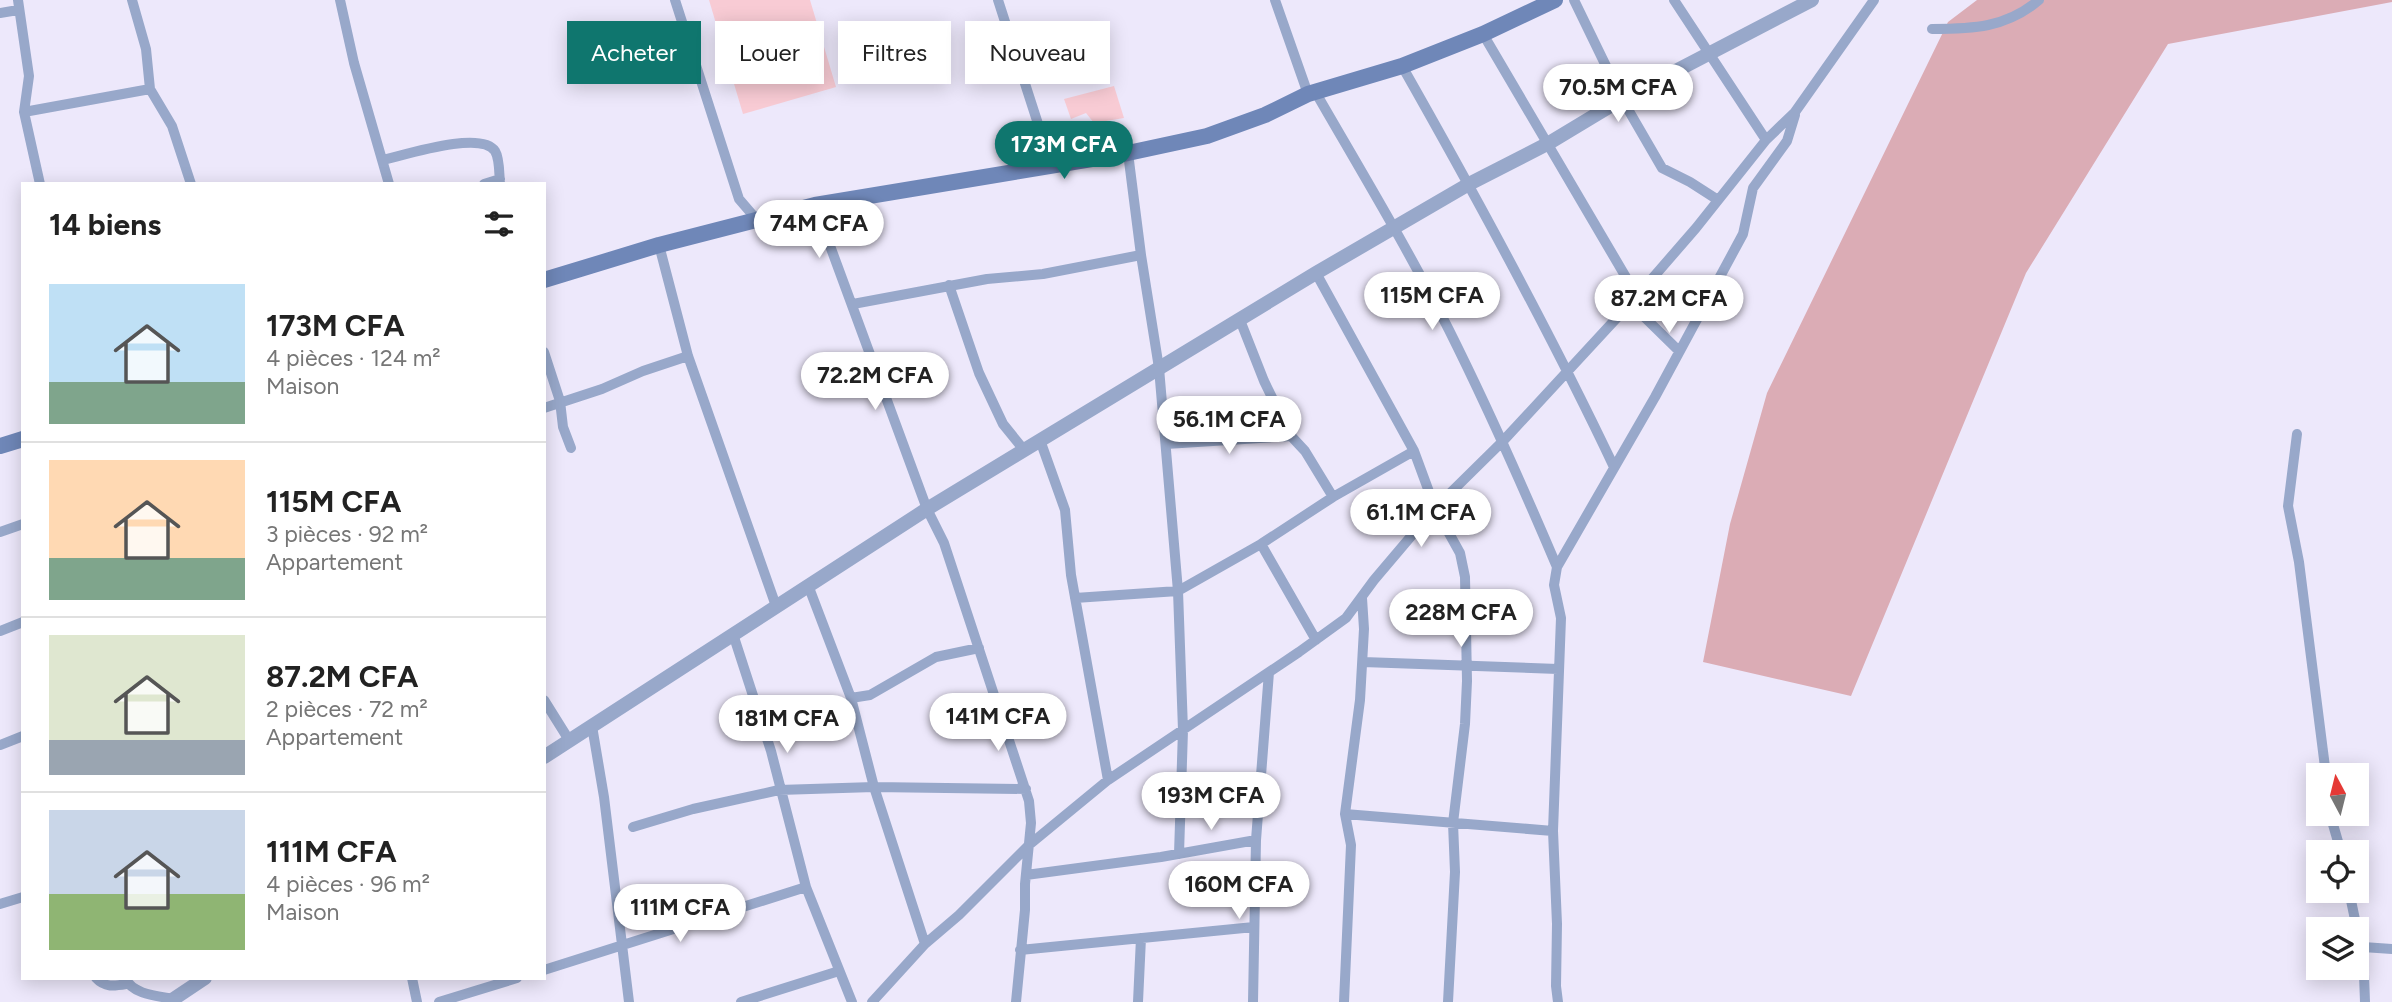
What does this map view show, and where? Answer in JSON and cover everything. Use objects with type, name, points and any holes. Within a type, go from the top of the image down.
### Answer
[{"type":"main road","points":[[546,280],[659,245],[816,205],[1128,153],[1207,136],[1312,94],[1402,66],[1483,34],[1555,0]]},
{"type":"main road","points":[[0,446],[21,440]]},
{"type":"street","points":[[132,0],[146,49],[150,89],[172,126],[190,182]]},
{"type":"street","points":[[340,0],[354,63],[388,182]]},
{"type":"street","points":[[675,0],[740,199],[757,220]]},
{"type":"street","points":[[998,0],[1052,164]]},
{"type":"street","points":[[1275,0],[1312,94],[1394,227],[1448,328],[1503,441],[1557,567]]},
{"type":"street","points":[[1574,0],[1622,99],[1661,168],[1718,200]]},
{"type":"street","points":[[1674,0],[1766,140]]},
{"type":"street","points":[[546,756],[927,509],[1316,273],[1469,184],[1549,143],[1622,99],[1812,0]]},
{"type":"street","points":[[872,1002],[925,944],[959,915],[1029,845],[1108,780],[1346,618],[1374,580],[1435,508],[1503,441],[1633,300],[1766,140],[1795,112],[1874,0]]},
{"type":"street","points":[[1932,29],[1973,29],[2006,21],[2039,0]]},
{"type":"street","points":[[0,13],[18,5],[29,76],[24,112],[40,182]]},
{"type":"street","points":[[1483,34],[1549,143],[1633,300],[1678,350]]},
{"type":"street","points":[[1402,66],[1469,184],[1568,370],[1614,467]]},
{"type":"street","points":[[24,112],[150,89]]},
{"type":"street","points":[[1558,1002],[1553,831],[1561,618],[1554,585],[1557,567],[1655,397],[1743,234],[1753,188],[1787,141],[1795,112]]},
{"type":"street","points":[[383,160],[446,145],[480,143],[489,145],[496,153],[500,182]]},
{"type":"street","points":[[1128,153],[1159,368],[1178,592],[1183,730],[1179,854]]},
{"type":"street","points":[[816,205],[927,509],[944,543],[1030,801],[1025,910],[1016,1002]]},
{"type":"street","points":[[659,245],[688,356],[776,606]]},
{"type":"street","points":[[853,304],[949,285],[1042,274],[1141,256]]},
{"type":"street","points":[[1316,273],[1414,452],[1435,508],[1460,553],[1465,577],[1465,724],[1453,823],[1455,872],[1448,1002]]},
{"type":"street","points":[[949,285],[979,373],[1003,424],[1024,450]]},
{"type":"street","points":[[1240,320],[1264,381],[1291,436],[1305,451],[1333,497]]},
{"type":"street","points":[[546,407],[688,356]]},
{"type":"street","points":[[546,358],[561,401],[563,427],[570,448]]},
{"type":"street","points":[[2297,434],[2288,506],[2299,562],[2324,763]]},
{"type":"street","points":[[1166,444],[1291,436]]},
{"type":"street","points":[[1040,440],[1065,510],[1075,598],[1108,780]]},
{"type":"street","points":[[1075,598],[1178,592],[1261,544],[1333,497],[1414,452]]},
{"type":"street","points":[[0,532],[21,525]]},
{"type":"street","points":[[1261,544],[1316,640]]},
{"type":"street","points":[[808,585],[851,698],[874,787],[925,944]]},
{"type":"street","points":[[1344,1002],[1351,845],[1345,814],[1363,662],[1362,598]]},
{"type":"street","points":[[0,631],[21,623]]},
{"type":"street","points":[[733,634],[771,751],[806,887],[852,1002]]},
{"type":"street","points":[[851,698],[870,695],[936,657],[979,648]]},
{"type":"street","points":[[1363,662],[1558,669]]},
{"type":"street","points":[[1253,1002],[1256,840],[1269,672]]},
{"type":"street","points":[[546,703],[569,740]]},
{"type":"street","points":[[592,726],[624,946],[629,1002]]},
{"type":"street","points":[[0,745],[21,737]]},
{"type":"street","points":[[633,827],[693,809],[779,790],[874,787],[1026,789]]},
{"type":"street","points":[[1345,814],[1553,831]]},
{"type":"street","points":[[1026,875],[1179,854],[1256,840]]},
{"type":"street","points":[[546,969],[806,887]]},
{"type":"street","points":[[0,904],[21,898]]},
{"type":"street","points":[[1020,950],[1254,927]]},
{"type":"street","points":[[1138,1002],[1141,938]]},
{"type":"street","points":[[2369,947],[2392,949]]},
{"type":"street","points":[[741,1002],[839,971]]},
{"type":"street","points":[[98,980],[101,984],[115,986],[126,981],[142,992],[172,1000],[202,980]]},
{"type":"street","points":[[412,980],[415,1001]]},
{"type":"street","points":[[439,1002],[510,980]]},
{"type":"street","points":[[2364,980],[2365,1002]]},
{"type":"shaded area","points":[[709,0],[810,0],[816,21],[715,21]]},
{"type":"shaded area","points":[[1977,0],[2392,2],[2168,44],[2026,273],[1851,696],[1703,662],[1730,524],[1767,393],[1948,22]]},
{"type":"shaded area","points":[[824,47],[836,87],[743,114],[734,84],[824,84]]},
{"type":"shaded area","points":[[1114,86],[1124,118],[1094,123],[1086,113],[1071,119],[1064,99]]}]
